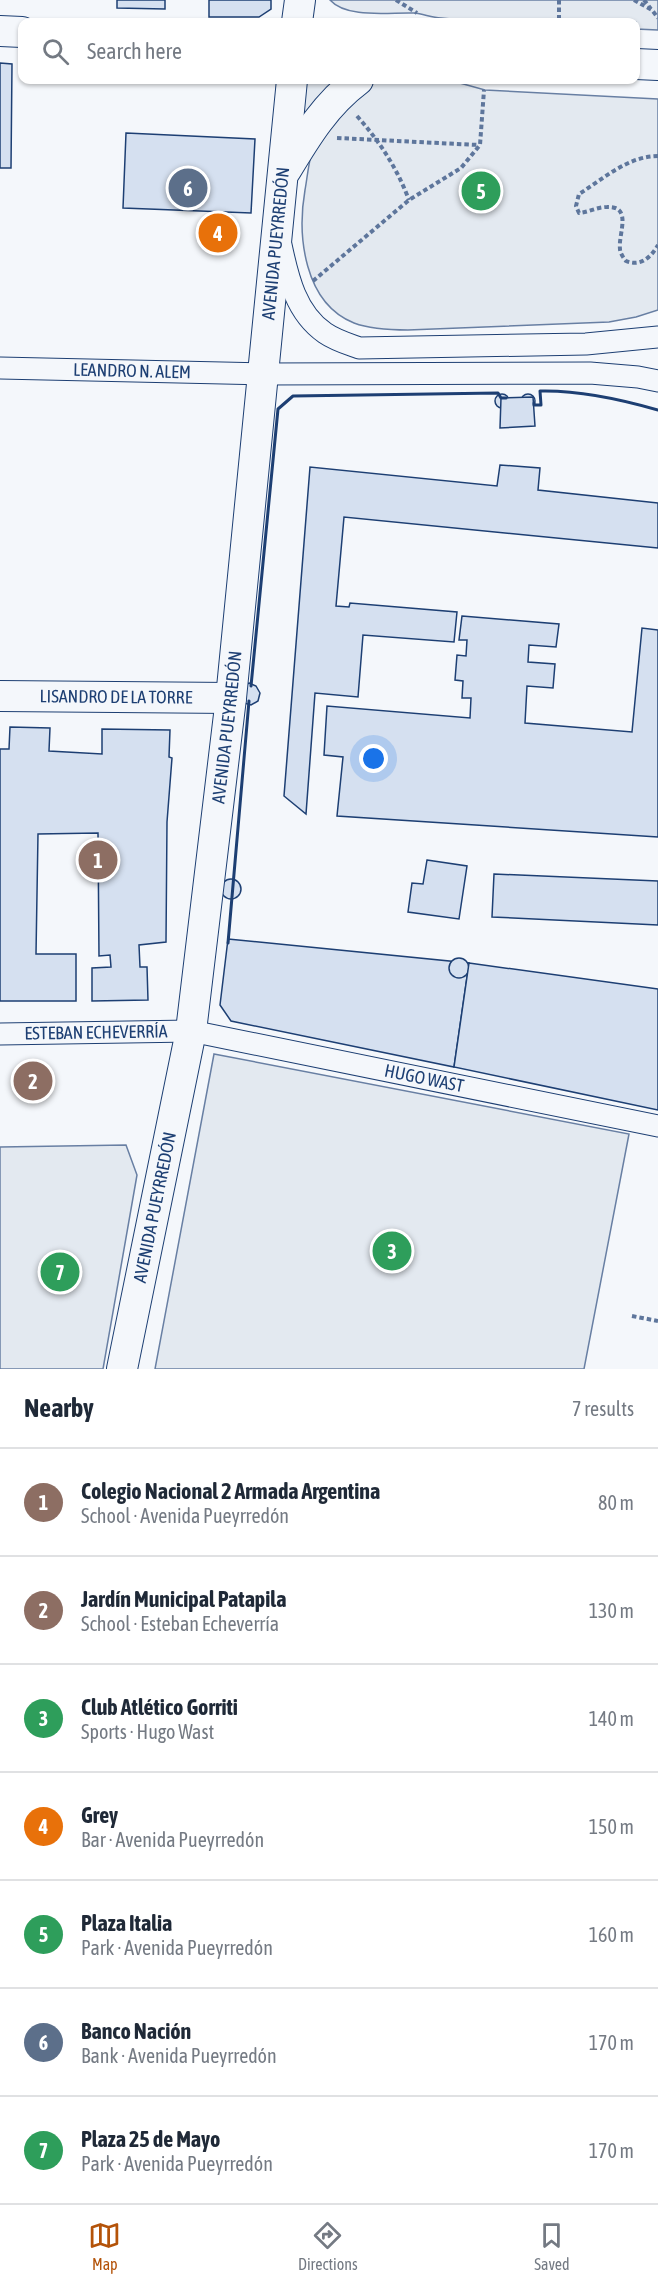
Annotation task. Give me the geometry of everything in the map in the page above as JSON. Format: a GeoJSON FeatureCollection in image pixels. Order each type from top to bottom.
{"type":"FeatureCollection","features":[{"type":"Feature","properties":{"kind":"main road"},"geometry":{"type":"LineString","coordinates":[[298,18],[300,0]]}},
{"type":"Feature","properties":{"kind":"main road"},"geometry":{"type":"LineString","coordinates":[[0,31],[18,32]]}},
{"type":"Feature","properties":{"kind":"main road"},"geometry":{"type":"LineString","coordinates":[[640,64],[658,65]]}},
{"type":"Feature","properties":{"kind":"main road","name":"AVENIDA PUEYRREDÓN"},"geometry":{"type":"LineString","coordinates":[[122,1369],[191,1032],[231,698],[292,84]]}},
{"type":"Feature","properties":{"kind":"main road"},"geometry":{"type":"LineString","coordinates":[[283,175],[314,124],[349,88]]}},
{"type":"Feature","properties":{"kind":"main road","name":"LISANDRO DE LA TORRE"},"geometry":{"type":"LineString","coordinates":[[0,696],[231,698]]}},
{"type":"Feature","properties":{"kind":"street"},"geometry":{"type":"LineString","coordinates":[[278,231],[291,286],[308,318],[326,334],[359,348],[586,345],[658,337]]}},
{"type":"Feature","properties":{"kind":"street","name":"LEANDRO N. ALEM"},"geometry":{"type":"LineString","coordinates":[[0,368],[263,374],[590,373],[638,376],[658,381]]}},
{"type":"Feature","properties":{"kind":"street","name":"ESTEBAN ECHEVERRÍA"},"geometry":{"type":"LineString","coordinates":[[0,1034],[191,1032]]}},
{"type":"Feature","properties":{"kind":"street","name":"HUGO WAST"},"geometry":{"type":"LineString","coordinates":[[191,1032],[658,1126]]}},
{"type":"Feature","properties":{"kind":"path"},"geometry":{"type":"LineString","coordinates":[[396,0],[417,13]]}},
{"type":"Feature","properties":{"kind":"path"},"geometry":{"type":"LineString","coordinates":[[559,0],[559,18]]}},
{"type":"Feature","properties":{"kind":"path"},"geometry":{"type":"LineString","coordinates":[[634,0],[652,10]]}},
{"type":"Feature","properties":{"kind":"path"},"geometry":{"type":"LineString","coordinates":[[644,0],[658,18]]}},
{"type":"Feature","properties":{"kind":"path"},"geometry":{"type":"LineString","coordinates":[[349,88],[399,173],[409,200]]}},
{"type":"Feature","properties":{"kind":"path"},"geometry":{"type":"LineString","coordinates":[[313,281],[409,200],[461,168],[480,145],[484,90]]}},
{"type":"Feature","properties":{"kind":"path"},"geometry":{"type":"LineString","coordinates":[[330,138],[480,145]]}},
{"type":"Feature","properties":{"kind":"path"},"geometry":{"type":"LineString","coordinates":[[658,156],[643,158],[622,166],[579,194],[576,206],[579,213],[609,207],[616,208],[621,213],[624,219],[620,249],[626,261],[632,264],[647,259],[658,245]]}},
{"type":"Feature","properties":{"kind":"path"},"geometry":{"type":"LineString","coordinates":[[632,1316],[658,1321]]}},
{"type":"Feature","properties":{"kind":"shaded area"},"geometry":{"type":"Polygon","coordinates":[[[330,0],[658,0],[658,30],[640,29],[640,18],[438,18],[414,13],[358,12],[338,6],[330,0]]]}},
{"type":"Feature","properties":{"kind":"shaded area"},"geometry":{"type":"Polygon","coordinates":[[[303,84],[335,84],[320,96],[299,120],[303,84]]]}},
{"type":"Feature","properties":{"kind":"shaded area"},"geometry":{"type":"Polygon","coordinates":[[[368,84],[463,84],[485,90],[658,99],[658,310],[609,322],[408,330],[367,327],[354,323],[337,313],[324,300],[314,284],[304,247],[302,227],[308,170],[313,149],[324,130],[368,84]]]}},
{"type":"Feature","properties":{"kind":"shaded area"},"geometry":{"type":"Polygon","coordinates":[[[214,1054],[629,1134],[584,1369],[155,1369],[214,1054]]]}},
{"type":"Feature","properties":{"kind":"shaded area"},"geometry":{"type":"Polygon","coordinates":[[[126,1145],[137,1175],[103,1369],[0,1369],[0,1147],[126,1145]]]}},
{"type":"Feature","properties":{"kind":"building"},"geometry":{"type":"Polygon","coordinates":[[[117,0],[165,0],[165,9],[117,8],[117,0]]]}},
{"type":"Feature","properties":{"kind":"building"},"geometry":{"type":"Polygon","coordinates":[[[209,0],[271,0],[271,9],[259,17],[209,17],[209,0]]]}},
{"type":"Feature","properties":{"kind":"building"},"geometry":{"type":"Polygon","coordinates":[[[0,63],[12,64],[11,168],[0,168],[0,63]]]}},
{"type":"Feature","properties":{"kind":"building"},"geometry":{"type":"Polygon","coordinates":[[[126,133],[255,139],[251,213],[123,208],[126,133]]]}},
{"type":"Feature","properties":{"kind":"building"},"geometry":{"type":"Polygon","coordinates":[[[502,394],[507,396],[509,401],[507,406],[502,408],[497,406],[495,401],[497,396],[502,394]]]}},
{"type":"Feature","properties":{"kind":"building"},"geometry":{"type":"Polygon","coordinates":[[[528,394],[533,396],[535,401],[533,406],[528,408],[523,406],[521,401],[523,396],[528,394]]]}},
{"type":"Feature","properties":{"kind":"building"},"geometry":{"type":"Polygon","coordinates":[[[533,397],[535,426],[500,428],[501,398],[533,397]]]}},
{"type":"Feature","properties":{"kind":"building"},"geometry":{"type":"Polygon","coordinates":[[[500,465],[540,468],[538,490],[658,503],[658,548],[344,517],[336,606],[349,607],[350,603],[457,612],[454,642],[363,635],[358,697],[315,693],[306,814],[284,796],[310,467],[497,486],[500,465]]]}},
{"type":"Feature","properties":{"kind":"building"},"geometry":{"type":"Polygon","coordinates":[[[462,616],[559,624],[556,647],[529,645],[528,662],[555,664],[553,688],[527,686],[525,723],[632,732],[642,628],[658,630],[658,837],[337,816],[343,757],[324,755],[327,706],[470,718],[471,698],[462,698],[463,681],[455,680],[457,655],[466,656],[467,640],[459,640],[462,616]]]}},
{"type":"Feature","properties":{"kind":"building"},"geometry":{"type":"Polygon","coordinates":[[[249,683],[256,686],[260,693],[258,701],[251,705],[244,703],[242,687],[249,683]]]}},
{"type":"Feature","properties":{"kind":"building"},"geometry":{"type":"Polygon","coordinates":[[[10,727],[50,728],[49,751],[102,754],[102,729],[170,730],[169,757],[172,758],[167,822],[166,942],[139,945],[140,967],[147,967],[148,1000],[92,1001],[92,968],[111,967],[110,955],[99,956],[98,833],[38,834],[36,954],[76,954],[76,1001],[0,1001],[0,749],[9,749],[10,727]]]}},
{"type":"Feature","properties":{"kind":"building"},"geometry":{"type":"Polygon","coordinates":[[[427,860],[467,866],[459,919],[408,912],[412,883],[423,884],[427,860]]]}},
{"type":"Feature","properties":{"kind":"building"},"geometry":{"type":"Polygon","coordinates":[[[494,874],[658,881],[658,925],[492,917],[494,874]]]}},
{"type":"Feature","properties":{"kind":"building"},"geometry":{"type":"Polygon","coordinates":[[[231,879],[238,882],[241,889],[238,896],[231,899],[224,896],[221,889],[224,882],[231,879]]]}},
{"type":"Feature","properties":{"kind":"building"},"geometry":{"type":"Polygon","coordinates":[[[228,939],[469,963],[454,1067],[231,1021],[220,1005],[228,939]]]}},
{"type":"Feature","properties":{"kind":"building"},"geometry":{"type":"Polygon","coordinates":[[[459,958],[466,961],[469,968],[466,975],[459,978],[452,975],[449,968],[452,961],[459,958]]]}},
{"type":"Feature","properties":{"kind":"building"},"geometry":{"type":"Polygon","coordinates":[[[469,963],[658,989],[658,1110],[454,1067],[469,963]]]}},
{"type":"Feature","properties":{"kind":"wall"},"geometry":{"type":"LineString","coordinates":[[534,403],[534,405],[541,405],[540,391],[555,391],[600,396],[658,410]]}},
{"type":"Feature","properties":{"kind":"wall"},"geometry":{"type":"LineString","coordinates":[[251,686],[278,409],[293,396],[498,393],[501,398],[506,398]]}},
{"type":"Feature","properties":{"kind":"wall"},"geometry":{"type":"LineString","coordinates":[[228,943],[249,701]]}},
{"type":"Feature","properties":{"kind":"place","name":"Banco Nación"},"geometry":{"type":"Point","coordinates":[188,188]}},
{"type":"Feature","properties":{"kind":"place","name":"Plaza Italia"},"geometry":{"type":"Point","coordinates":[481,191]}},
{"type":"Feature","properties":{"kind":"place","name":"Grey"},"geometry":{"type":"Point","coordinates":[218,233]}},
{"type":"Feature","properties":{"kind":"place","name":"Colegio Nacional 2 Armada Argentina"},"geometry":{"type":"Point","coordinates":[98,860]}},
{"type":"Feature","properties":{"kind":"place","name":"Jardín Municipal Patapila"},"geometry":{"type":"Point","coordinates":[33,1081]}},
{"type":"Feature","properties":{"kind":"place","name":"Club Atlético Gorriti"},"geometry":{"type":"Point","coordinates":[392,1251]}},
{"type":"Feature","properties":{"kind":"place","name":"Plaza 25 de Mayo"},"geometry":{"type":"Point","coordinates":[60,1272]}}]}
